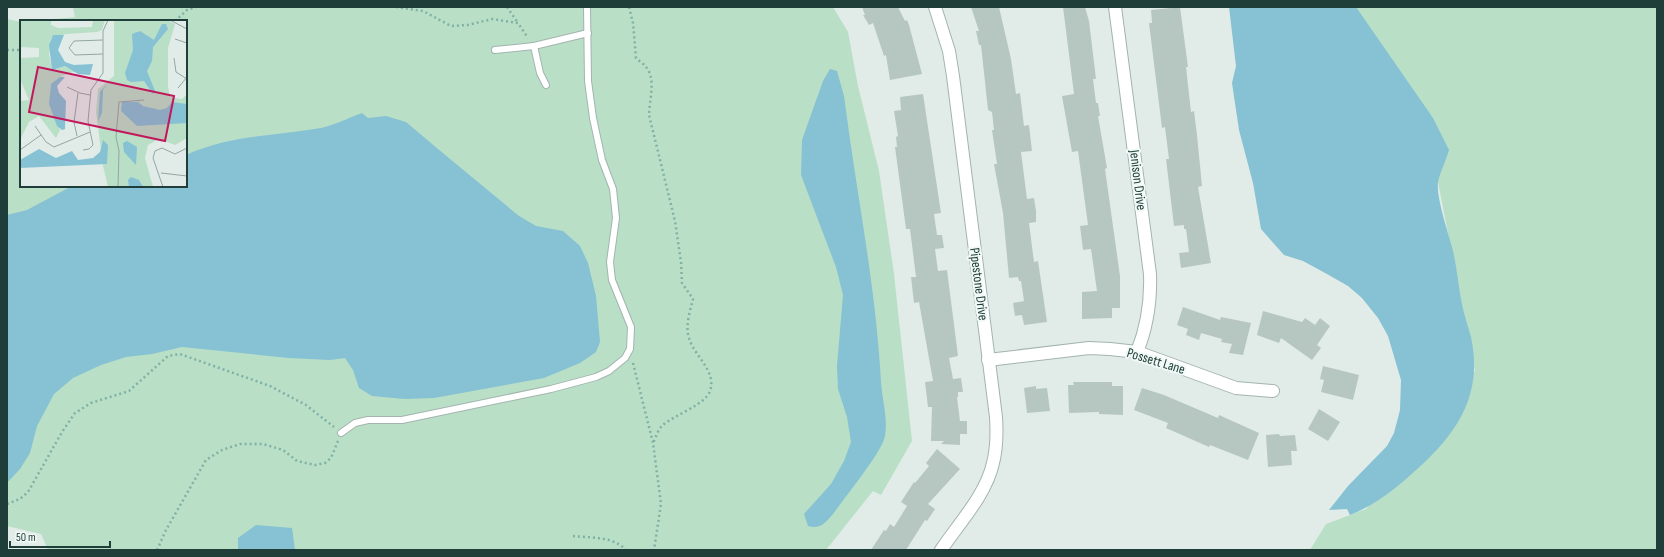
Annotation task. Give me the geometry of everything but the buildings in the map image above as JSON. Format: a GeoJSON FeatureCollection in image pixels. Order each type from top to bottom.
{"type":"FeatureCollection","features":[{"type":"Feature","properties":{"kind":"street","name":"Pipestone Drive"},"geometry":{"type":"LineString","coordinates":[[935,7],[949,51],[953,76],[996,417],[997,439],[993,464],[985,484],[941,550]]}},
{"type":"Feature","properties":{"kind":"street","name":"Jenison Drive"},"geometry":{"type":"LineString","coordinates":[[1115,7],[1150,274],[1151,295],[1148,314],[1137,352]]}},
{"type":"Feature","properties":{"kind":"street","name":"Possett Lane"},"geometry":{"type":"LineString","coordinates":[[988,360],[1089,348],[1137,352],[1236,388],[1273,391]]}},
{"type":"Feature","properties":{"kind":"lane"},"geometry":{"type":"LineString","coordinates":[[341,433],[355,422],[368,420],[402,420],[551,389],[596,377],[609,371],[625,358],[630,349],[631,327],[612,280],[610,262],[616,218],[613,189],[602,160],[593,118],[588,81],[587,7]]}},
{"type":"Feature","properties":{"kind":"lane"},"geometry":{"type":"LineString","coordinates":[[495,50],[534,46],[588,33]]}},
{"type":"Feature","properties":{"kind":"lane"},"geometry":{"type":"LineString","coordinates":[[534,46],[540,73],[546,85]]}},
{"type":"Feature","properties":{"kind":"path"},"geometry":{"type":"LineString","coordinates":[[176,20],[187,10],[196,7]]}},
{"type":"Feature","properties":{"kind":"path"},"geometry":{"type":"LineString","coordinates":[[396,7],[423,11],[451,26],[468,25],[492,20],[518,23]]}},
{"type":"Feature","properties":{"kind":"path"},"geometry":{"type":"LineString","coordinates":[[507,7],[534,46]]}},
{"type":"Feature","properties":{"kind":"path"},"geometry":{"type":"LineString","coordinates":[[629,7],[633,23],[636,58],[646,67],[650,76],[652,92],[649,104],[650,115],[675,221],[681,262],[682,283],[693,299],[687,328],[688,338],[708,370],[711,378],[709,392],[701,403],[684,410],[662,426],[653,443]]}},
{"type":"Feature","properties":{"kind":"path"},"geometry":{"type":"LineString","coordinates":[[7,50],[20,50]]}},
{"type":"Feature","properties":{"kind":"path"},"geometry":{"type":"LineString","coordinates":[[630,349],[653,443],[661,504],[654,550]]}},
{"type":"Feature","properties":{"kind":"path"},"geometry":{"type":"LineString","coordinates":[[7,504],[20,500],[28,492],[62,432],[75,413],[91,403],[128,391],[168,356],[180,354],[270,386],[306,405],[341,433],[331,458],[325,464],[315,466],[297,461],[283,450],[263,444],[240,444],[222,450],[206,460],[157,550]]}},
{"type":"Feature","properties":{"kind":"path"},"geometry":{"type":"LineString","coordinates":[[573,536],[609,539],[626,550]]}},
{"type":"Feature","properties":{"kind":"green space"},"geometry":{"type":"Polygon","coordinates":[[[833,7],[848,32],[858,86],[879,171],[894,274],[912,441],[881,495],[873,491],[826,550],[48,550],[41,534],[7,526],[7,19],[20,22],[20,187],[187,187],[187,20],[44,20],[75,17],[73,8],[833,7]]]}},
{"type":"Feature","properties":{"kind":"green space"},"geometry":{"type":"Polygon","coordinates":[[[1354,7],[1657,7],[1657,550],[1310,550],[1326,524],[1366,509],[1475,371],[1438,182],[1354,7]]]}},
{"type":"Feature","properties":{"kind":"water"},"geometry":{"type":"Polygon","coordinates":[[[1229,7],[1356,7],[1433,118],[1449,150],[1439,178],[1438,188],[1440,205],[1454,254],[1463,308],[1471,337],[1474,356],[1474,373],[1471,390],[1459,420],[1450,434],[1426,461],[1399,485],[1381,498],[1371,505],[1350,515],[1347,509],[1329,510],[1348,486],[1387,446],[1394,433],[1400,410],[1401,380],[1388,336],[1378,318],[1362,298],[1348,286],[1327,274],[1303,261],[1284,255],[1261,229],[1253,183],[1239,130],[1232,83],[1236,66],[1229,7]]]}},
{"type":"Feature","properties":{"kind":"water"},"geometry":{"type":"Polygon","coordinates":[[[830,69],[837,71],[844,96],[875,310],[886,429],[885,436],[877,453],[833,514],[828,520],[819,526],[812,527],[808,526],[804,514],[831,484],[844,461],[851,442],[847,417],[838,389],[837,366],[843,295],[836,267],[801,175],[802,140],[823,81],[830,69]]]}},
{"type":"Feature","properties":{"kind":"water"},"geometry":{"type":"Polygon","coordinates":[[[362,113],[368,118],[386,116],[406,122],[519,216],[536,226],[563,231],[580,246],[588,263],[596,296],[600,342],[596,352],[580,363],[544,378],[434,398],[405,399],[372,396],[359,388],[353,370],[345,358],[330,360],[289,358],[182,347],[152,354],[126,357],[101,365],[73,378],[54,394],[37,426],[30,453],[20,469],[7,483],[7,215],[27,210],[70,187],[187,187],[187,155],[202,148],[219,143],[252,137],[321,128],[362,113]]]}},
{"type":"Feature","properties":{"kind":"water"},"geometry":{"type":"Polygon","coordinates":[[[256,525],[292,528],[295,550],[238,550],[238,538],[256,525]]]}}]}
